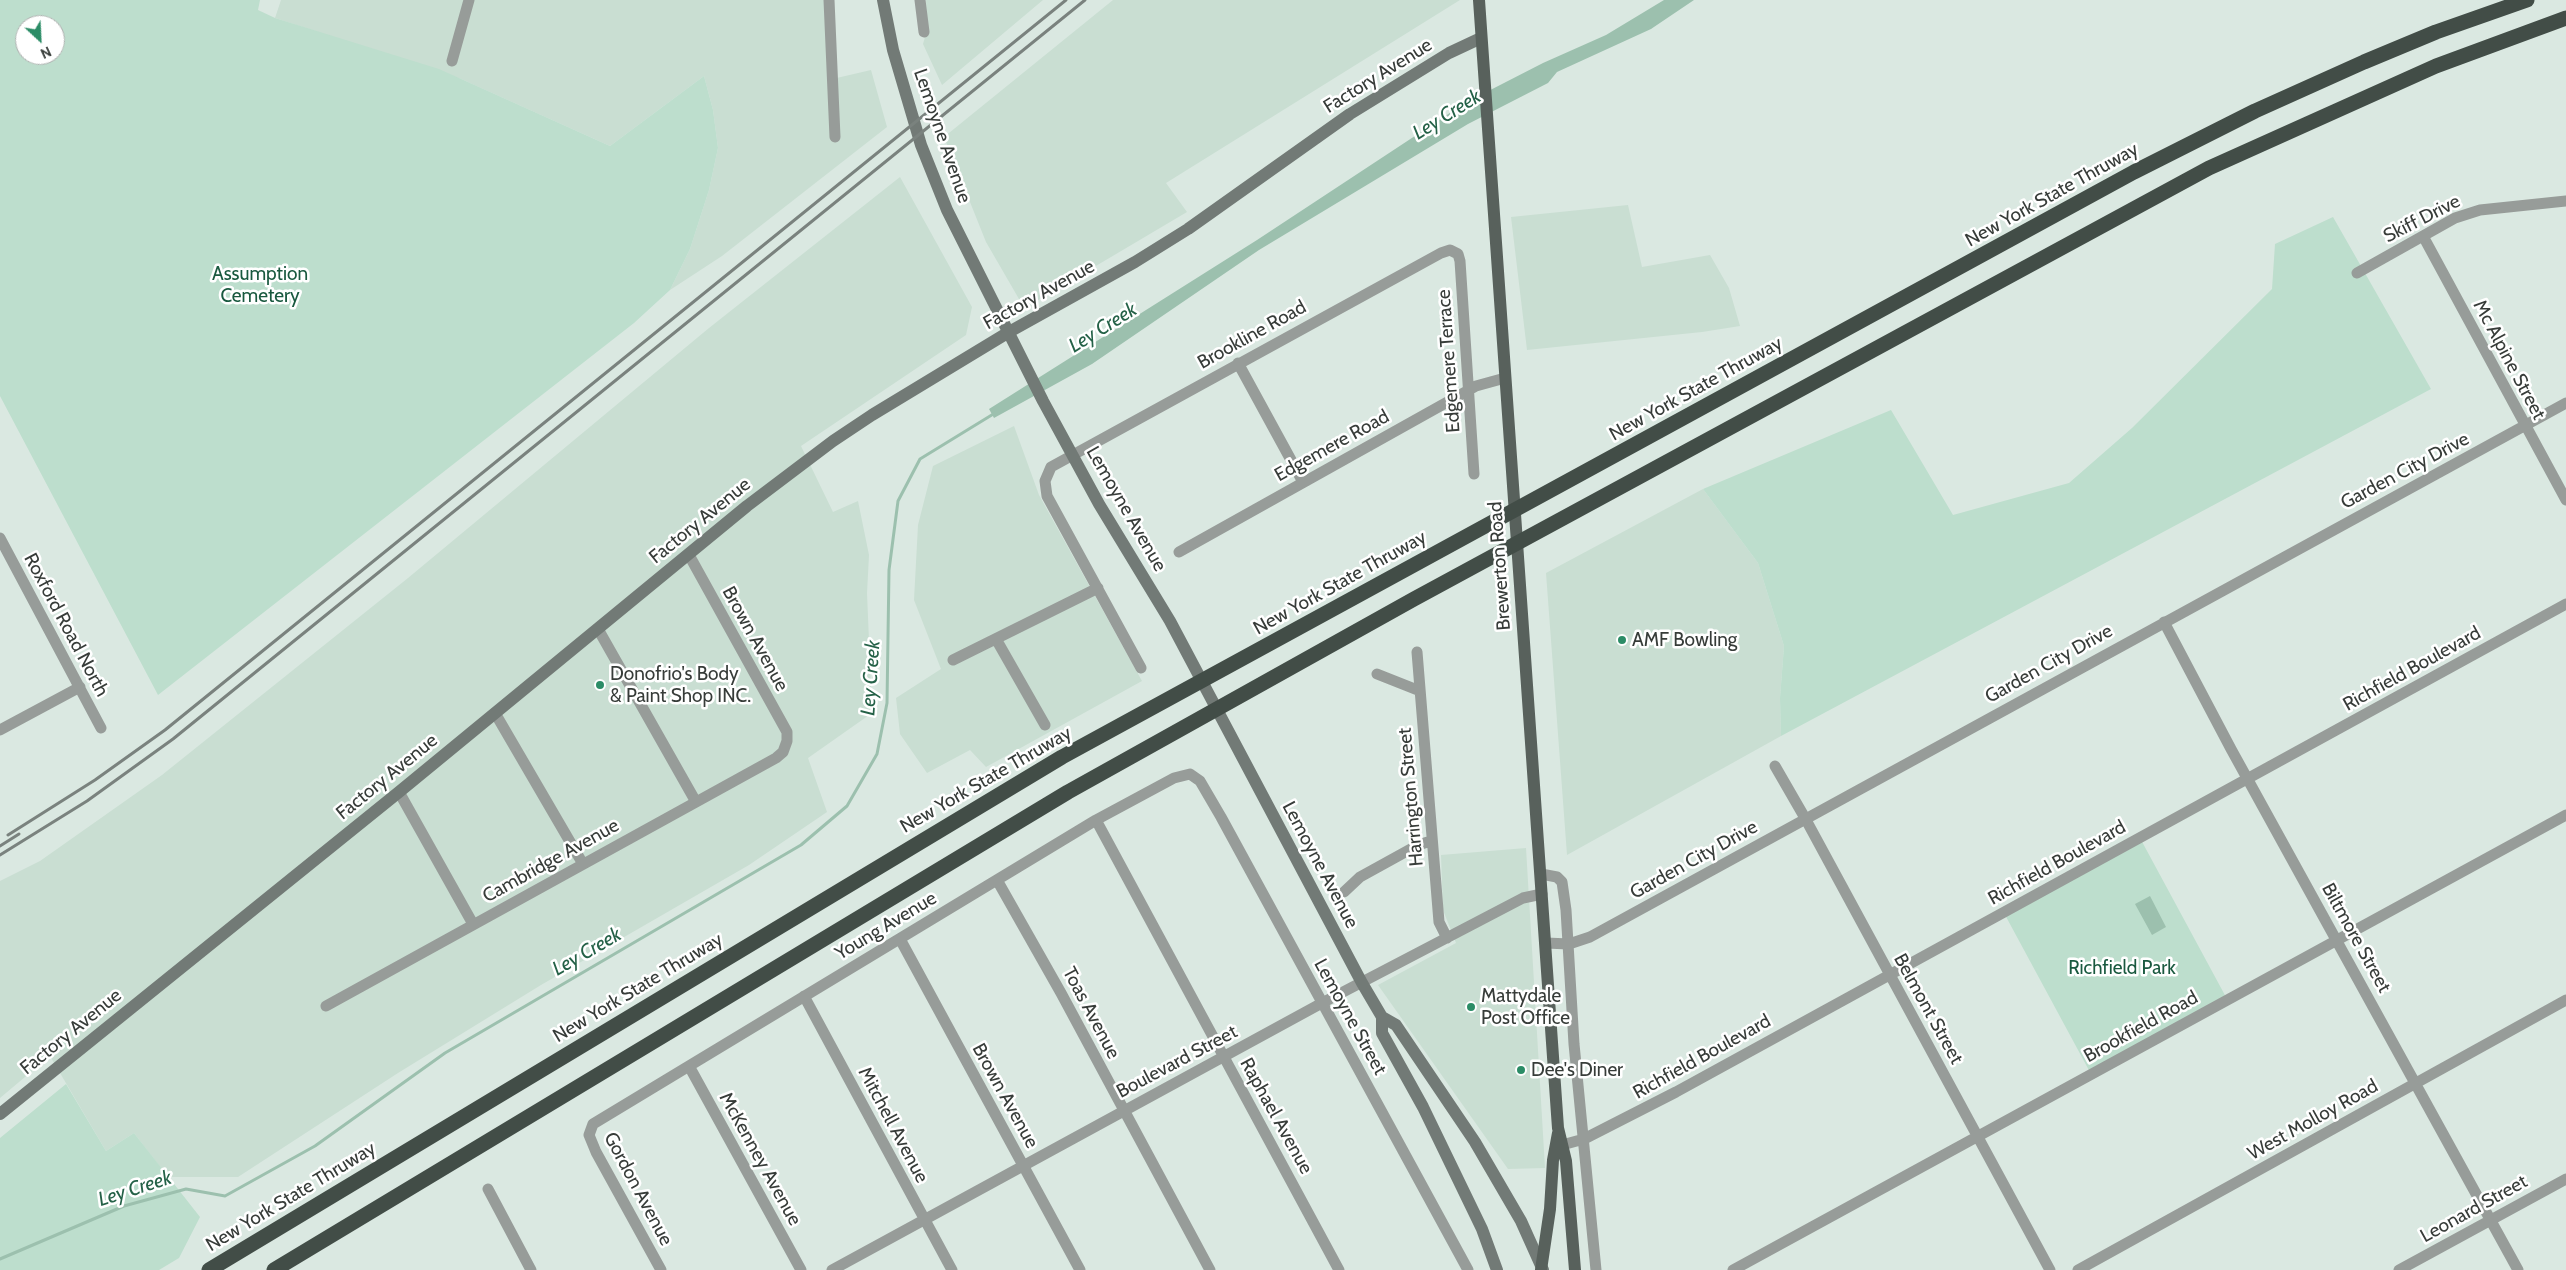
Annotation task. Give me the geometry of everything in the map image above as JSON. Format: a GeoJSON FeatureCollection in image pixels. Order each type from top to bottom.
{"type":"FeatureCollection","features":[{"type":"Feature","properties":{"kind":"highway","name":"New York State Thruway"},"geometry":{"type":"LineString","coordinates":[[209,1270],[1062,757],[2134,172],[2255,111],[2364,62],[2436,32],[2527,0]]}},
{"type":"Feature","properties":{"kind":"highway"},"geometry":{"type":"LineString","coordinates":[[274,1270],[1068,792],[1406,603],[2209,168],[2436,66],[2566,18]]}},
{"type":"Feature","properties":{"kind":"main road","name":"Brewerton Road"},"geometry":{"type":"LineString","coordinates":[[1479,0],[1558,1128],[1566,1161],[1575,1270]]}},
{"type":"Feature","properties":{"kind":"main road","name":"Brewerton Road"},"geometry":{"type":"LineString","coordinates":[[1542,1269],[1550,1209],[1552,1160],[1558,1128]]}},
{"type":"Feature","properties":{"kind":"street"},"geometry":{"type":"LineString","coordinates":[[452,61],[469,0]]}},
{"type":"Feature","properties":{"kind":"street"},"geometry":{"type":"LineString","coordinates":[[829,0],[835,137]]}},
{"type":"Feature","properties":{"kind":"street","name":"Lemoyne Avenue"},"geometry":{"type":"LineString","coordinates":[[884,0],[893,50],[921,144],[948,210],[1043,401],[1181,643],[1362,983],[1382,1017],[1396,1025],[1475,1142],[1521,1221],[1542,1269]]}},
{"type":"Feature","properties":{"kind":"street"},"geometry":{"type":"LineString","coordinates":[[920,0],[924,32]]}},
{"type":"Feature","properties":{"kind":"street","name":"Factory Avenue"},"geometry":{"type":"LineString","coordinates":[[0,1114],[399,792],[747,506],[833,441],[1009,332],[1173,239],[1350,114],[1449,53],[1481,38]]}},
{"type":"Feature","properties":{"kind":"street","name":"Skiff Drive"},"geometry":{"type":"LineString","coordinates":[[2357,273],[2455,218],[2480,210],[2566,201]]}},
{"type":"Feature","properties":{"kind":"street","name":"Mc Alpine Street"},"geometry":{"type":"LineString","coordinates":[[2423,236],[2524,426],[2566,500]]}},
{"type":"Feature","properties":{"kind":"street","name":"Brookline Road"},"geometry":{"type":"LineString","coordinates":[[1072,454],[1441,253],[1450,250]]}},
{"type":"Feature","properties":{"kind":"street","name":"Edgemere Terrace"},"geometry":{"type":"LineString","coordinates":[[1450,250],[1458,254],[1460,261],[1474,474]]}},
{"type":"Feature","properties":{"kind":"street"},"geometry":{"type":"LineString","coordinates":[[1238,363],[1303,482]]}},
{"type":"Feature","properties":{"kind":"street","name":"Edgemere Road"},"geometry":{"type":"LineString","coordinates":[[1179,552],[1469,390],[1505,378]]}},
{"type":"Feature","properties":{"kind":"street","name":"Garden City Drive"},"geometry":{"type":"LineString","coordinates":[[1546,943],[1569,944],[1590,937],[2566,403]]}},
{"type":"Feature","properties":{"kind":"street"},"geometry":{"type":"LineString","coordinates":[[1072,454],[1051,467],[1045,488],[1047,496],[1141,668]]}},
{"type":"Feature","properties":{"kind":"street","name":"Roxford Road North"},"geometry":{"type":"LineString","coordinates":[[0,538],[101,728]]}},
{"type":"Feature","properties":{"kind":"street","name":"Brown Avenue"},"geometry":{"type":"LineString","coordinates":[[689,555],[787,732],[787,742]]}},
{"type":"Feature","properties":{"kind":"street"},"geometry":{"type":"LineString","coordinates":[[953,660],[1098,588]]}},
{"type":"Feature","properties":{"kind":"street","name":"Richfield Boulevard"},"geometry":{"type":"LineString","coordinates":[[1562,1145],[1584,1140],[1668,1096],[2566,604]]}},
{"type":"Feature","properties":{"kind":"street","name":"Biltmore Street"},"geometry":{"type":"LineString","coordinates":[[2164,622],[2248,779],[2518,1270]]}},
{"type":"Feature","properties":{"kind":"street"},"geometry":{"type":"LineString","coordinates":[[598,629],[696,802]]}},
{"type":"Feature","properties":{"kind":"street"},"geometry":{"type":"LineString","coordinates":[[996,639],[1046,725]]}},
{"type":"Feature","properties":{"kind":"street","name":"Harrington Street"},"geometry":{"type":"LineString","coordinates":[[1417,652],[1439,922],[1447,938]]}},
{"type":"Feature","properties":{"kind":"street"},"geometry":{"type":"LineString","coordinates":[[1377,674],[1420,691]]}},
{"type":"Feature","properties":{"kind":"street"},"geometry":{"type":"LineString","coordinates":[[0,730],[80,687]]}},
{"type":"Feature","properties":{"kind":"street"},"geometry":{"type":"LineString","coordinates":[[495,713],[583,864]]}},
{"type":"Feature","properties":{"kind":"street","name":"Cambridge Avenue"},"geometry":{"type":"LineString","coordinates":[[326,1006],[776,758],[783,752],[787,742]]}},
{"type":"Feature","properties":{"kind":"street","name":"Belmont Street"},"geometry":{"type":"LineString","coordinates":[[1775,766],[2050,1270]]}},
{"type":"Feature","properties":{"kind":"street","name":"Young Avenue"},"geometry":{"type":"LineString","coordinates":[[593,1124],[1096,820],[1183,775],[1190,774],[1200,781]]}},
{"type":"Feature","properties":{"kind":"street","name":"Lemoyne Street"},"geometry":{"type":"LineString","coordinates":[[1200,781],[1468,1270]]}},
{"type":"Feature","properties":{"kind":"street"},"geometry":{"type":"LineString","coordinates":[[399,792],[473,924]]}},
{"type":"Feature","properties":{"kind":"street","name":"Brookfield Road"},"geometry":{"type":"LineString","coordinates":[[1733,1270],[2566,815]]}},
{"type":"Feature","properties":{"kind":"street","name":"Raphael Avenue"},"geometry":{"type":"LineString","coordinates":[[1096,820],[1340,1270]]}},
{"type":"Feature","properties":{"kind":"street"},"geometry":{"type":"LineString","coordinates":[[1344,892],[1360,877],[1418,845],[1431,841]]}},
{"type":"Feature","properties":{"kind":"street"},"geometry":{"type":"LineString","coordinates":[[1541,874],[1557,876],[1562,882],[1569,944],[1574,1044],[1596,1270]]}},
{"type":"Feature","properties":{"kind":"street","name":"Toas Avenue"},"geometry":{"type":"LineString","coordinates":[[996,880],[1210,1270]]}},
{"type":"Feature","properties":{"kind":"street","name":"Boulevard Street"},"geometry":{"type":"LineString","coordinates":[[832,1270],[1322,1003],[1522,898],[1542,894]]}},
{"type":"Feature","properties":{"kind":"street","name":"Brown Avenue"},"geometry":{"type":"LineString","coordinates":[[900,938],[1080,1270]]}},
{"type":"Feature","properties":{"kind":"street","name":"Mitchell Avenue"},"geometry":{"type":"LineString","coordinates":[[804,996],[952,1270]]}},
{"type":"Feature","properties":{"kind":"street","name":"West Molloy Road"},"geometry":{"type":"LineString","coordinates":[[2078,1270],[2566,1000]]}},
{"type":"Feature","properties":{"kind":"street","name":"Lemoyne Avenue"},"geometry":{"type":"LineString","coordinates":[[1382,1017],[1382,1033],[1423,1107],[1482,1229],[1497,1270]]}},
{"type":"Feature","properties":{"kind":"street","name":"McKenney Avenue"},"geometry":{"type":"LineString","coordinates":[[689,1066],[801,1270]]}},
{"type":"Feature","properties":{"kind":"street","name":"Gordon Avenue"},"geometry":{"type":"LineString","coordinates":[[593,1124],[589,1135],[596,1152],[661,1270]]}},
{"type":"Feature","properties":{"kind":"street","name":"Leonard Street"},"geometry":{"type":"LineString","coordinates":[[2399,1270],[2566,1179]]}},
{"type":"Feature","properties":{"kind":"street"},"geometry":{"type":"LineString","coordinates":[[488,1189],[531,1270]]}},
{"type":"Feature","properties":{"kind":"shaded area"},"geometry":{"type":"Polygon","coordinates":[[[281,0],[828,0],[828,80],[871,70],[887,127],[722,256],[670,290],[690,249],[709,190],[718,148],[713,110],[704,76],[610,146],[461,79],[275,18],[281,0]]]}},
{"type":"Feature","properties":{"kind":"shaded area"},"geometry":{"type":"Polygon","coordinates":[[[926,0],[1043,0],[942,85],[923,44],[927,30],[926,0]]]}},
{"type":"Feature","properties":{"kind":"shaded area"},"geometry":{"type":"Polygon","coordinates":[[[1113,0],[1460,0],[1166,183],[1187,212],[1035,302],[1019,299],[986,242],[944,137],[1113,0]]]}},
{"type":"Feature","properties":{"kind":"shaded area"},"geometry":{"type":"Polygon","coordinates":[[[900,177],[972,307],[966,335],[801,446],[833,512],[858,501],[869,555],[867,593],[872,713],[808,758],[827,812],[749,865],[541,985],[398,1073],[238,1177],[168,1177],[134,1133],[106,1151],[50,1056],[0,1098],[0,881],[40,861],[162,775],[408,578],[709,328],[900,177]]]}},
{"type":"Feature","properties":{"kind":"shaded area"},"geometry":{"type":"Polygon","coordinates":[[[1628,205],[1642,267],[1710,255],[1729,288],[1740,326],[1702,332],[1527,350],[1511,217],[1628,205]]]}},
{"type":"Feature","properties":{"kind":"shaded area"},"geometry":{"type":"Polygon","coordinates":[[[1014,426],[1039,495],[1142,681],[986,767],[970,750],[927,773],[900,734],[896,698],[941,669],[914,600],[918,525],[933,466],[1014,426]]]}},
{"type":"Feature","properties":{"kind":"shaded area"},"geometry":{"type":"Polygon","coordinates":[[[1703,489],[1758,563],[1784,646],[1780,698],[1781,736],[1567,855],[1546,573],[1703,489]]]}},
{"type":"Feature","properties":{"kind":"shaded area"},"geometry":{"type":"Polygon","coordinates":[[[1526,848],[1545,1168],[1508,1169],[1378,985],[1456,943],[1443,910],[1441,855],[1526,848]]]}},
{"type":"Feature","properties":{"kind":"green space","name":"Assumption Cemetery"},"geometry":{"type":"Polygon","coordinates":[[[0,0],[260,0],[258,10],[275,18],[439,69],[610,146],[704,76],[713,110],[718,148],[709,190],[690,249],[670,290],[634,323],[158,695],[0,396],[0,0]]]}},
{"type":"Feature","properties":{"kind":"green space"},"geometry":{"type":"Polygon","coordinates":[[[2333,217],[2431,389],[1781,736],[1780,698],[1784,646],[1758,563],[1703,489],[1891,410],[1953,515],[2069,483],[2132,428],[2272,289],[2275,244],[2333,217]]]}},
{"type":"Feature","properties":{"kind":"green space","name":"Richfield Park"},"geometry":{"type":"Polygon","coordinates":[[[2140,838],[2227,999],[2091,1074],[2004,913],[2140,838]]]}},
{"type":"Feature","properties":{"kind":"green space"},"geometry":{"type":"Polygon","coordinates":[[[66,1084],[106,1151],[134,1133],[200,1217],[179,1258],[159,1270],[0,1270],[0,1138],[66,1084]]]}},
{"type":"Feature","properties":{"kind":"water"},"geometry":{"type":"Polygon","coordinates":[[[1664,0],[1694,0],[1651,29],[1557,72],[1548,83],[1468,124],[1259,250],[1092,364],[994,418],[989,409],[1257,240],[1465,103],[1543,63],[1606,35],[1664,0]]]}},
{"type":"Feature","properties":{"kind":"water"},"geometry":{"type":"Polygon","coordinates":[[[2150,896],[2166,927],[2152,935],[2135,904],[2150,896]]]}},
{"type":"Feature","properties":{"kind":"waterway","name":"Ley Creek"},"geometry":{"type":"LineString","coordinates":[[0,1259],[124,1206],[186,1189],[225,1196],[315,1146],[445,1053],[801,845],[847,806],[877,754],[887,703],[889,570],[898,501],[920,459],[995,413]]}},
{"type":"Feature","properties":{"kind":"railway"},"geometry":{"type":"LineString","coordinates":[[8,835],[95,780],[165,730],[1066,0]]}},
{"type":"Feature","properties":{"kind":"railway"},"geometry":{"type":"LineString","coordinates":[[0,855],[87,801],[173,739],[1085,0]]}},
{"type":"Feature","properties":{"kind":"railway"},"geometry":{"type":"LineString","coordinates":[[0,846],[19,834]]}},
{"type":"Feature","properties":{"kind":"place","name":"AMF Bowling"},"geometry":{"type":"Point","coordinates":[1622,640]}},
{"type":"Feature","properties":{"kind":"place","name":"Donofrio's Body & Paint Shop INC."},"geometry":{"type":"Point","coordinates":[600,685]}},
{"type":"Feature","properties":{"kind":"place","name":"Mattydale Post Office"},"geometry":{"type":"Point","coordinates":[1471,1007]}},
{"type":"Feature","properties":{"kind":"place","name":"Dee's Diner"},"geometry":{"type":"Point","coordinates":[1521,1070]}}]}
